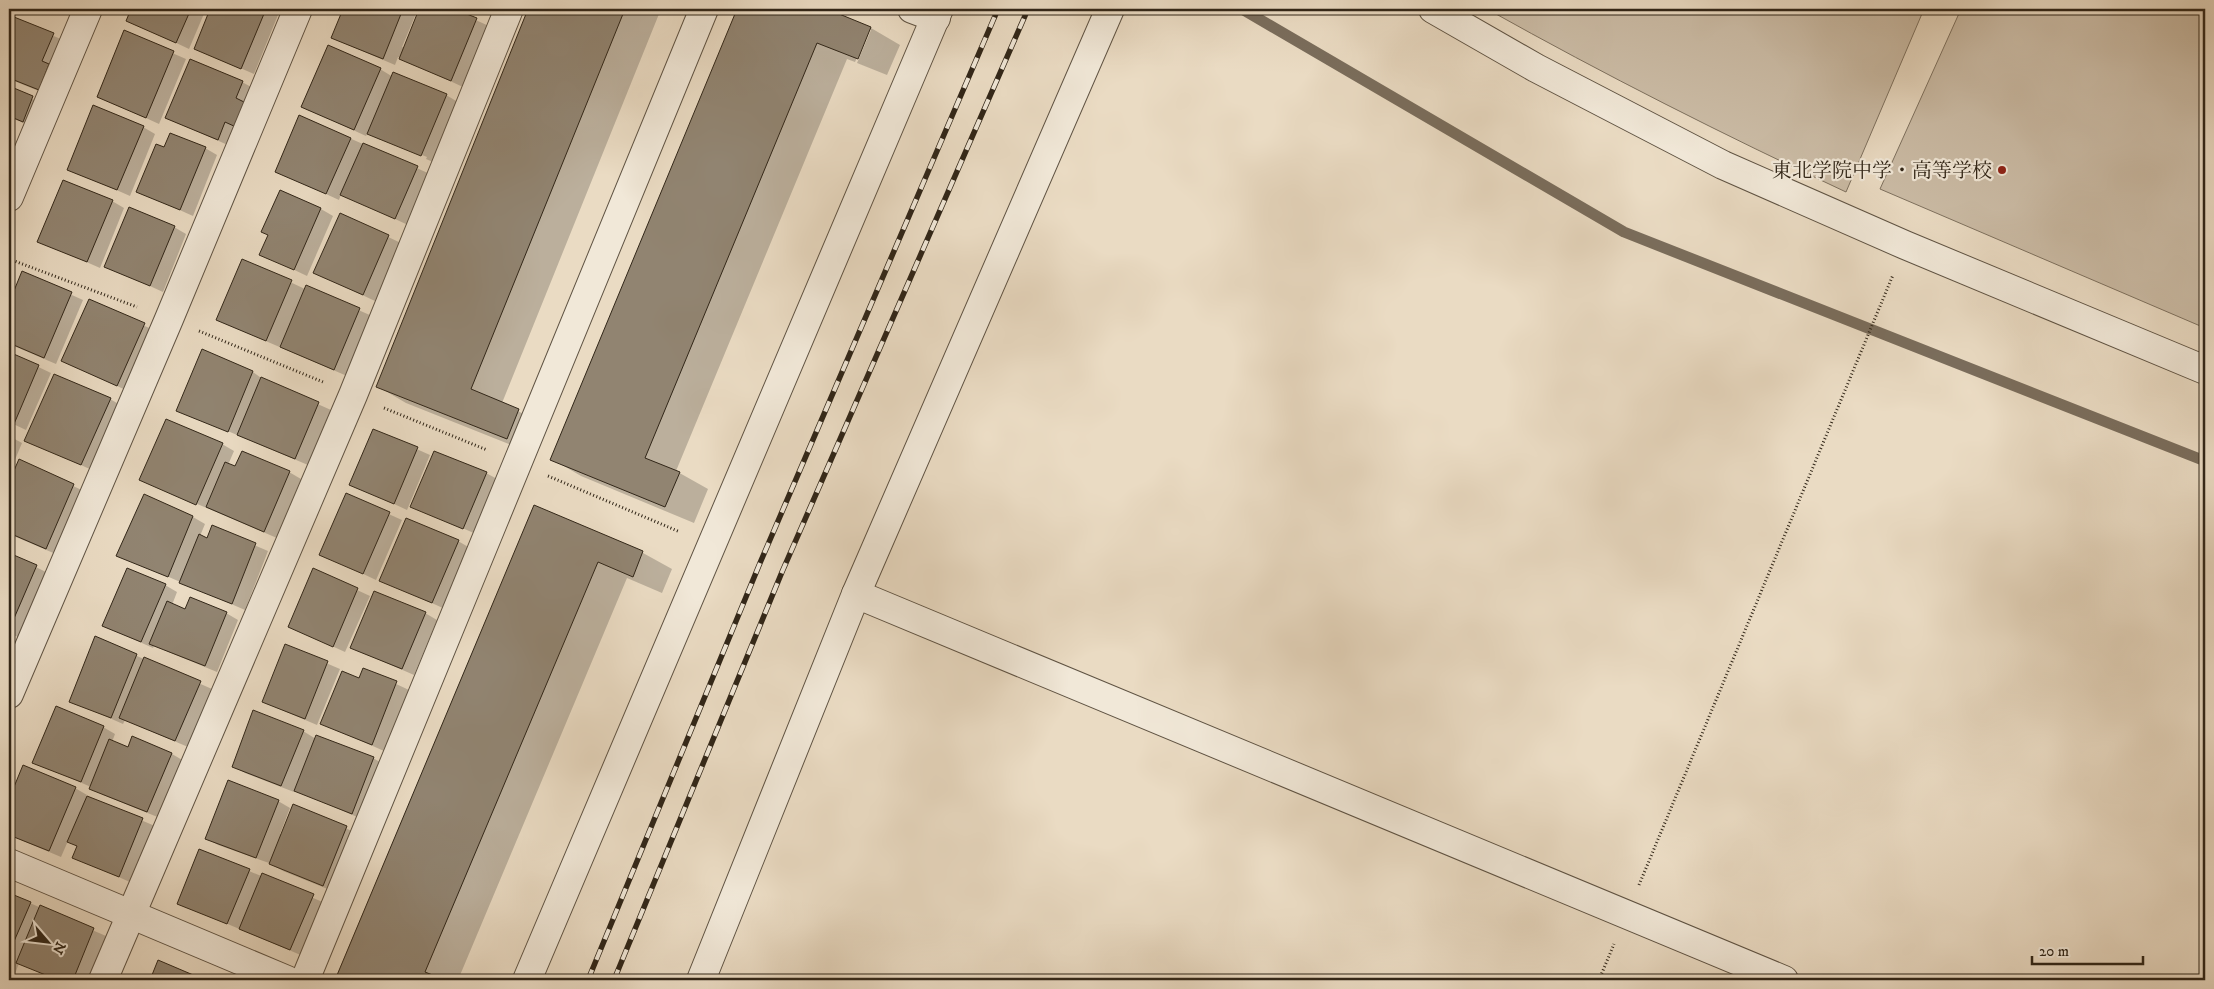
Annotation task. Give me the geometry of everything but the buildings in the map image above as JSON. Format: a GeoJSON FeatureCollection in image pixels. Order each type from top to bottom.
{"type":"FeatureCollection","features":[{"type":"Feature","properties":{"kind":"street"},"geometry":{"type":"LineString","coordinates":[[9,197],[88,9]]}},
{"type":"Feature","properties":{"kind":"street"},"geometry":{"type":"LineString","coordinates":[[9,694],[170,319],[298,9]]}},
{"type":"Feature","properties":{"kind":"street"},"geometry":{"type":"LineString","coordinates":[[103,980],[353,395],[509,9]]}},
{"type":"Feature","properties":{"kind":"street"},"geometry":{"type":"LineString","coordinates":[[305,980],[704,9]]}},
{"type":"Feature","properties":{"kind":"street"},"geometry":{"type":"LineString","coordinates":[[701,980],[856,594],[1110,9]]}},
{"type":"Feature","properties":{"kind":"street"},"geometry":{"type":"LineString","coordinates":[[1433,9],[1536,68],[1723,165],[1904,245],[2205,370]]}},
{"type":"Feature","properties":{"kind":"street"},"geometry":{"type":"LineString","coordinates":[[527,980],[929,12]]}},
{"type":"Feature","properties":{"kind":"street"},"geometry":{"type":"LineString","coordinates":[[856,594],[1784,980]]}},
{"type":"Feature","properties":{"kind":"street"},"geometry":{"type":"LineString","coordinates":[[9,863],[287,980]]}},
{"type":"Feature","properties":{"kind":"path"},"geometry":{"type":"LineString","coordinates":[[1599,980],[1885,297]]}},
{"type":"Feature","properties":{"kind":"shaded area"},"geometry":{"type":"Polygon","coordinates":[[[1487,9],[1924,9],[1846,192],[1665,104],[1487,9]]]}},
{"type":"Feature","properties":{"kind":"shaded area"},"geometry":{"type":"Polygon","coordinates":[[[1961,9],[2205,9],[2205,328],[1880,189],[1961,9]]]}},
{"type":"Feature","properties":{"kind":"waterway"},"geometry":{"type":"LineString","coordinates":[[1242,9],[1624,232],[2205,461]]}},
{"type":"Feature","properties":{"kind":"railway"},"geometry":{"type":"LineString","coordinates":[[588,980],[760,563],[998,9]]}},
{"type":"Feature","properties":{"kind":"railway"},"geometry":{"type":"LineString","coordinates":[[614,980],[782,572],[1028,9]]}},
{"type":"Feature","properties":{"kind":"place","name":"東北学院中学・高等学校"},"geometry":{"type":"Point","coordinates":[2002,170]}}]}
